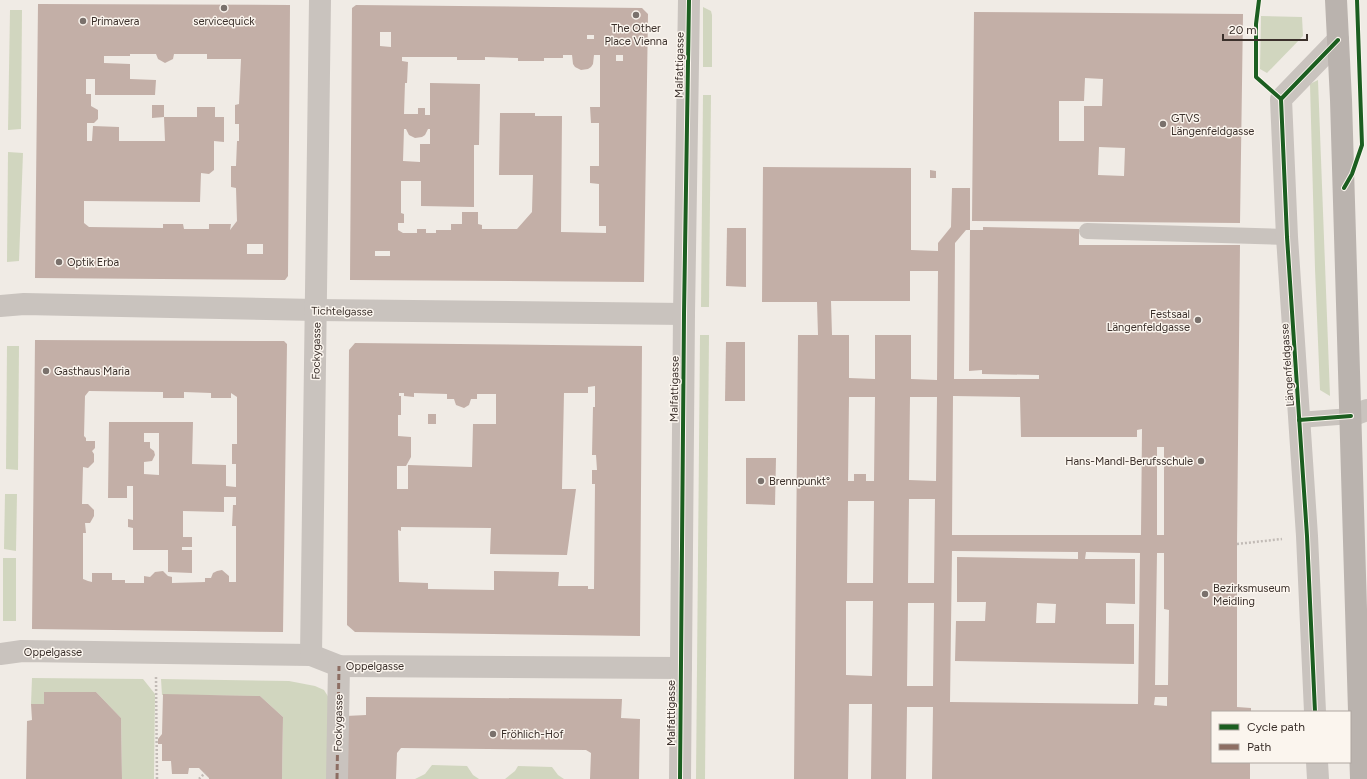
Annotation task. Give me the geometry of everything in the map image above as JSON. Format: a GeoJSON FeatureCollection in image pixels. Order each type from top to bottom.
{"type":"FeatureCollection","features":[{"type":"Feature","properties":{"kind":"street","name":"Fockygasse"},"geometry":{"type":"LineString","coordinates":[[311,655],[320,0]]}},
{"type":"Feature","properties":{"kind":"street","name":"Malfattigasse"},"geometry":{"type":"LineString","coordinates":[[680,779],[684,314],[689,0]]}},
{"type":"Feature","properties":{"kind":"street"},"geometry":{"type":"LineString","coordinates":[[1336,0],[1359,413],[1361,779]]}},
{"type":"Feature","properties":{"kind":"street","name":"Längenfeldgasse"},"geometry":{"type":"LineString","coordinates":[[1315,711],[1307,536],[1287,237],[1281,99],[1338,40]]}},
{"type":"Feature","properties":{"kind":"street","name":"Tichtelgasse"},"geometry":{"type":"LineString","coordinates":[[0,306],[24,304],[316,310],[684,314]]}},
{"type":"Feature","properties":{"kind":"street","name":"Oppelgasse"},"geometry":{"type":"LineString","coordinates":[[0,654],[22,651],[311,655],[339,666],[681,668]]}},
{"type":"Feature","properties":{"kind":"street","name":"Fockygasse"},"geometry":{"type":"LineString","coordinates":[[337,779],[339,666]]}},
{"type":"Feature","properties":{"kind":"street"},"geometry":{"type":"LineString","coordinates":[[1317,763],[1318,779]]}},
{"type":"Feature","properties":{"kind":"lane"},"geometry":{"type":"LineString","coordinates":[[1087,231],[1287,237]]}},
{"type":"Feature","properties":{"kind":"lane"},"geometry":{"type":"LineString","coordinates":[[1299,420],[1359,413]]}},
{"type":"Feature","properties":{"kind":"path"},"geometry":{"type":"LineString","coordinates":[[1237,544],[1307,536]]}},
{"type":"Feature","properties":{"kind":"path"},"geometry":{"type":"LineString","coordinates":[[156,653],[158,779]]}},
{"type":"Feature","properties":{"kind":"path"},"geometry":{"type":"LineString","coordinates":[[199,779],[205,773]]}},
{"type":"Feature","properties":{"kind":"green space"},"geometry":{"type":"Polygon","coordinates":[[[703,7],[711,11],[712,15],[712,67],[703,67],[703,7]]]}},
{"type":"Feature","properties":{"kind":"green space"},"geometry":{"type":"Polygon","coordinates":[[[10,10],[22,10],[21,129],[8,130],[10,10]]]}},
{"type":"Feature","properties":{"kind":"green space"},"geometry":{"type":"Polygon","coordinates":[[[1261,16],[1302,17],[1303,36],[1267,73],[1260,69],[1261,16]]]}},
{"type":"Feature","properties":{"kind":"green space"},"geometry":{"type":"Polygon","coordinates":[[[1318,80],[1330,396],[1320,390],[1315,269],[1310,84],[1318,80]]]}},
{"type":"Feature","properties":{"kind":"green space"},"geometry":{"type":"Polygon","coordinates":[[[703,95],[711,95],[709,307],[701,307],[703,95]]]}},
{"type":"Feature","properties":{"kind":"green space"},"geometry":{"type":"Polygon","coordinates":[[[8,152],[23,153],[19,261],[7,262],[8,152]]]}},
{"type":"Feature","properties":{"kind":"green space"},"geometry":{"type":"Polygon","coordinates":[[[700,335],[709,335],[705,779],[696,779],[700,335]]]}},
{"type":"Feature","properties":{"kind":"green space"},"geometry":{"type":"Polygon","coordinates":[[[7,346],[19,346],[18,470],[6,469],[7,346]]]}},
{"type":"Feature","properties":{"kind":"green space"},"geometry":{"type":"Polygon","coordinates":[[[5,494],[17,494],[16,551],[4,549],[5,494]]]}},
{"type":"Feature","properties":{"kind":"green space"},"geometry":{"type":"Polygon","coordinates":[[[3,558],[16,558],[16,621],[3,621],[3,558]]]}},
{"type":"Feature","properties":{"kind":"green space"},"geometry":{"type":"Polygon","coordinates":[[[32,678],[143,679],[155,694],[154,779],[122,779],[121,718],[96,692],[44,692],[44,704],[31,704],[32,678]]]}},
{"type":"Feature","properties":{"kind":"green space"},"geometry":{"type":"Polygon","coordinates":[[[161,679],[289,681],[315,686],[324,690],[329,698],[329,779],[282,779],[283,717],[260,696],[162,695],[161,679]]]}},
{"type":"Feature","properties":{"kind":"green space"},"geometry":{"type":"Polygon","coordinates":[[[432,765],[467,766],[473,775],[479,779],[415,779],[425,774],[432,765]]]}},
{"type":"Feature","properties":{"kind":"green space"},"geometry":{"type":"Polygon","coordinates":[[[518,766],[552,767],[558,775],[564,779],[505,779],[515,771],[518,766]]]}},
{"type":"Feature","properties":{"kind":"building"},"geometry":{"type":"Polygon","coordinates":[[[38,4],[290,5],[288,276],[285,280],[35,278],[38,4]],[[130,54],[130,56],[104,56],[104,63],[130,64],[130,79],[156,80],[155,95],[95,95],[95,79],[86,79],[86,94],[91,94],[91,106],[98,110],[98,119],[94,123],[87,123],[87,141],[92,141],[93,126],[119,127],[119,141],[165,141],[164,117],[197,117],[197,107],[215,107],[215,117],[224,117],[224,142],[214,141],[214,170],[209,174],[201,173],[200,202],[84,201],[84,223],[89,227],[163,228],[163,224],[183,224],[184,229],[209,229],[209,224],[231,224],[230,230],[237,221],[236,188],[231,187],[231,166],[236,166],[237,141],[239,141],[239,124],[235,124],[235,105],[239,104],[241,59],[207,59],[207,54],[174,54],[173,59],[165,63],[158,59],[156,54],[130,54]],[[247,244],[247,254],[263,254],[263,244],[247,244]]]}},
{"type":"Feature","properties":{"kind":"building"},"geometry":{"type":"Polygon","coordinates":[[[356,5],[642,8],[648,14],[644,282],[350,280],[352,8],[356,5]],[[380,32],[380,46],[391,47],[391,32],[380,32]],[[587,35],[587,39],[594,39],[594,35],[587,35]],[[563,55],[563,58],[544,58],[544,61],[518,61],[518,58],[485,57],[485,60],[457,60],[457,57],[402,57],[402,61],[408,62],[407,83],[405,83],[404,114],[418,114],[418,108],[425,108],[425,115],[430,115],[430,83],[480,84],[479,145],[474,145],[474,207],[421,206],[421,181],[401,181],[401,213],[404,214],[404,223],[398,223],[398,230],[403,233],[417,233],[417,229],[426,229],[426,233],[436,233],[436,230],[451,230],[451,224],[462,224],[462,212],[478,212],[478,224],[482,225],[482,229],[517,229],[532,212],[533,175],[499,175],[500,113],[535,113],[535,116],[562,116],[561,232],[606,233],[606,226],[599,226],[599,184],[590,183],[590,166],[599,166],[599,123],[591,123],[590,107],[600,107],[600,55],[594,55],[593,64],[591,67],[581,70],[573,64],[572,55],[563,55]],[[616,55],[616,61],[623,61],[623,55],[616,55]],[[404,129],[403,161],[420,162],[420,144],[430,144],[430,129],[428,129],[422,137],[415,138],[409,135],[406,129],[404,129]],[[375,251],[375,256],[390,256],[390,251],[375,251]]]}},
{"type":"Feature","properties":{"kind":"building","name":"GTVS Längenfeldgasse"},"geometry":{"type":"Polygon","coordinates":[[[974,12],[1243,14],[1240,223],[972,221],[974,12]],[[1085,78],[1084,101],[1059,101],[1059,141],[1084,141],[1084,106],[1102,106],[1103,79],[1085,78]],[[1099,147],[1098,175],[1124,176],[1125,148],[1099,147]]]}},
{"type":"Feature","properties":{"kind":"building"},"geometry":{"type":"Polygon","coordinates":[[[152,105],[164,105],[164,117],[152,118],[152,105]]]}},
{"type":"Feature","properties":{"kind":"building","name":"Hans-Mandl-Berufsschule"},"geometry":{"type":"Polygon","coordinates":[[[763,167],[911,168],[911,250],[938,251],[938,243],[951,227],[952,188],[970,188],[970,230],[983,230],[983,227],[1079,229],[1079,245],[1240,245],[1237,707],[1251,708],[1251,711],[1211,711],[1211,763],[1250,763],[1250,779],[932,779],[933,707],[907,707],[906,779],[871,779],[872,704],[849,704],[848,779],[794,779],[798,335],[818,335],[817,302],[762,302],[763,167]],[[966,230],[955,243],[954,379],[1039,379],[1039,375],[982,374],[982,370],[969,371],[970,230],[966,230]],[[910,271],[910,301],[831,301],[832,335],[849,335],[849,378],[875,379],[875,335],[911,335],[911,379],[937,380],[938,271],[910,271]],[[953,396],[952,535],[1141,535],[1142,429],[1137,430],[1137,437],[1021,437],[1020,397],[953,396]],[[849,397],[848,481],[854,481],[854,474],[866,474],[866,481],[874,481],[875,397],[849,397]],[[910,397],[909,480],[936,481],[937,397],[910,397]],[[1157,447],[1157,535],[1164,535],[1164,447],[1157,447]],[[909,499],[908,583],[934,583],[935,499],[909,499]],[[848,501],[847,583],[873,583],[874,501],[848,501]],[[952,551],[950,702],[1138,704],[1140,553],[1086,552],[1085,559],[1135,559],[1135,604],[1106,603],[1106,624],[1134,624],[1134,664],[955,661],[956,621],[985,621],[986,602],[957,602],[957,557],[1078,559],[1078,552],[952,551]],[[1157,553],[1155,685],[1168,685],[1169,610],[1164,609],[1164,553],[1157,553]],[[846,601],[846,675],[872,676],[873,601],[846,601]],[[908,603],[907,686],[933,686],[934,603],[908,603]],[[1037,603],[1036,623],[1055,623],[1056,604],[1037,603]],[[1155,697],[1154,705],[1167,706],[1167,697],[1155,697]]]}},
{"type":"Feature","properties":{"kind":"building"},"geometry":{"type":"Polygon","coordinates":[[[930,170],[936,171],[936,178],[930,178],[930,170]]]}},
{"type":"Feature","properties":{"kind":"building"},"geometry":{"type":"Polygon","coordinates":[[[727,228],[746,228],[746,287],[726,286],[727,228]]]}},
{"type":"Feature","properties":{"kind":"building"},"geometry":{"type":"Polygon","coordinates":[[[35,340],[284,341],[287,344],[283,632],[32,629],[35,340]],[[89,391],[85,396],[84,436],[86,441],[95,441],[95,448],[92,451],[94,454],[94,462],[88,468],[83,467],[82,504],[88,504],[94,510],[94,516],[90,523],[85,523],[86,533],[83,533],[83,579],[92,582],[92,573],[112,573],[112,580],[125,580],[125,583],[144,583],[144,576],[150,577],[155,572],[163,571],[168,576],[172,577],[172,583],[205,582],[205,578],[211,578],[213,573],[222,570],[229,576],[229,582],[236,582],[236,526],[232,526],[233,505],[236,505],[236,497],[224,497],[224,512],[183,511],[183,537],[192,537],[192,547],[182,547],[182,550],[192,550],[192,573],[168,572],[168,550],[133,550],[133,528],[128,527],[128,519],[133,520],[133,486],[127,486],[127,498],[108,498],[109,422],[193,422],[192,464],[226,465],[226,486],[236,487],[236,464],[232,464],[232,444],[237,444],[237,397],[231,393],[231,398],[211,398],[211,393],[184,392],[184,398],[163,398],[163,392],[89,391]],[[144,433],[144,442],[150,442],[150,448],[154,451],[155,455],[152,461],[144,462],[144,474],[159,475],[159,433],[144,433]]]}},
{"type":"Feature","properties":{"kind":"building"},"geometry":{"type":"Polygon","coordinates":[[[726,342],[745,342],[745,401],[725,401],[726,342]]]}},
{"type":"Feature","properties":{"kind":"building"},"geometry":{"type":"Polygon","coordinates":[[[355,343],[642,346],[640,636],[355,632],[347,625],[349,350],[355,343]],[[595,386],[588,387],[588,393],[564,393],[562,489],[576,489],[567,555],[490,554],[491,528],[401,527],[401,531],[398,530],[399,582],[428,583],[428,589],[494,590],[494,571],[559,572],[558,586],[588,586],[588,589],[594,589],[595,484],[592,484],[592,470],[597,470],[596,455],[592,455],[595,386]],[[399,393],[399,396],[401,396],[401,415],[398,415],[398,436],[411,437],[411,457],[406,466],[397,466],[397,489],[408,489],[408,465],[472,467],[473,424],[496,424],[496,394],[477,394],[477,399],[471,399],[469,405],[464,408],[456,405],[454,399],[447,399],[447,394],[414,393],[414,397],[404,396],[404,393],[399,393]]]}},
{"type":"Feature","properties":{"kind":"building"},"geometry":{"type":"Polygon","coordinates":[[[428,414],[436,414],[436,424],[428,424],[428,414]]]}},
{"type":"Feature","properties":{"kind":"building","name":"Brennpunkt°"},"geometry":{"type":"Polygon","coordinates":[[[746,458],[776,458],[775,505],[746,504],[746,458]]]}},
{"type":"Feature","properties":{"kind":"building"},"geometry":{"type":"Polygon","coordinates":[[[44,692],[96,692],[121,718],[122,779],[26,779],[27,721],[32,720],[31,704],[44,704],[44,692]]]}},
{"type":"Feature","properties":{"kind":"building"},"geometry":{"type":"Polygon","coordinates":[[[163,694],[260,696],[283,717],[282,779],[209,779],[199,768],[189,768],[188,774],[172,774],[171,761],[162,761],[162,744],[158,744],[158,739],[162,734],[163,694]]]}},
{"type":"Feature","properties":{"kind":"building","name":"Fröhlich-Hof"},"geometry":{"type":"Polygon","coordinates":[[[366,697],[622,699],[621,718],[640,719],[639,779],[590,779],[591,753],[586,750],[401,748],[397,753],[396,779],[346,779],[346,716],[366,715],[366,697]]]}},
{"type":"Feature","properties":{"kind":"marked path"},"geometry":{"type":"LineString","coordinates":[[337,779],[339,666]]}},
{"type":"Feature","properties":{"kind":"cycle path"},"geometry":{"type":"LineString","coordinates":[[680,779],[684,314],[689,0]]}},
{"type":"Feature","properties":{"kind":"cycle path"},"geometry":{"type":"LineString","coordinates":[[1259,0],[1256,24],[1256,77],[1281,99]]}},
{"type":"Feature","properties":{"kind":"cycle path"},"geometry":{"type":"LineString","coordinates":[[1344,188],[1352,174],[1362,145],[1357,0]]}},
{"type":"Feature","properties":{"kind":"cycle path"},"geometry":{"type":"LineString","coordinates":[[1315,711],[1307,536],[1287,237],[1281,99],[1338,40]]}},
{"type":"Feature","properties":{"kind":"cycle path"},"geometry":{"type":"LineString","coordinates":[[1299,420],[1351,416]]}},
{"type":"Feature","properties":{"kind":"place","name":"servicequick"},"geometry":{"type":"Point","coordinates":[224,8]}},
{"type":"Feature","properties":{"kind":"place","name":"The Other Place Vienna"},"geometry":{"type":"Point","coordinates":[636,15]}},
{"type":"Feature","properties":{"kind":"place","name":"Primavera"},"geometry":{"type":"Point","coordinates":[83,21]}},
{"type":"Feature","properties":{"kind":"place","name":"GTVS Längenfeldgasse"},"geometry":{"type":"Point","coordinates":[1163,124]}},
{"type":"Feature","properties":{"kind":"place","name":"Optik Erba"},"geometry":{"type":"Point","coordinates":[59,262]}},
{"type":"Feature","properties":{"kind":"place","name":"Festsaal Längenfeldgasse"},"geometry":{"type":"Point","coordinates":[1198,320]}},
{"type":"Feature","properties":{"kind":"place","name":"Gasthaus Maria"},"geometry":{"type":"Point","coordinates":[46,371]}},
{"type":"Feature","properties":{"kind":"place","name":"Hans-Mandl-Berufsschule"},"geometry":{"type":"Point","coordinates":[1201,461]}},
{"type":"Feature","properties":{"kind":"place","name":"Brennpunkt°"},"geometry":{"type":"Point","coordinates":[761,481]}},
{"type":"Feature","properties":{"kind":"place","name":"Bezirksmuseum Meidling"},"geometry":{"type":"Point","coordinates":[1205,594]}},
{"type":"Feature","properties":{"kind":"place","name":"Fröhlich-Hof"},"geometry":{"type":"Point","coordinates":[493,734]}}]}
